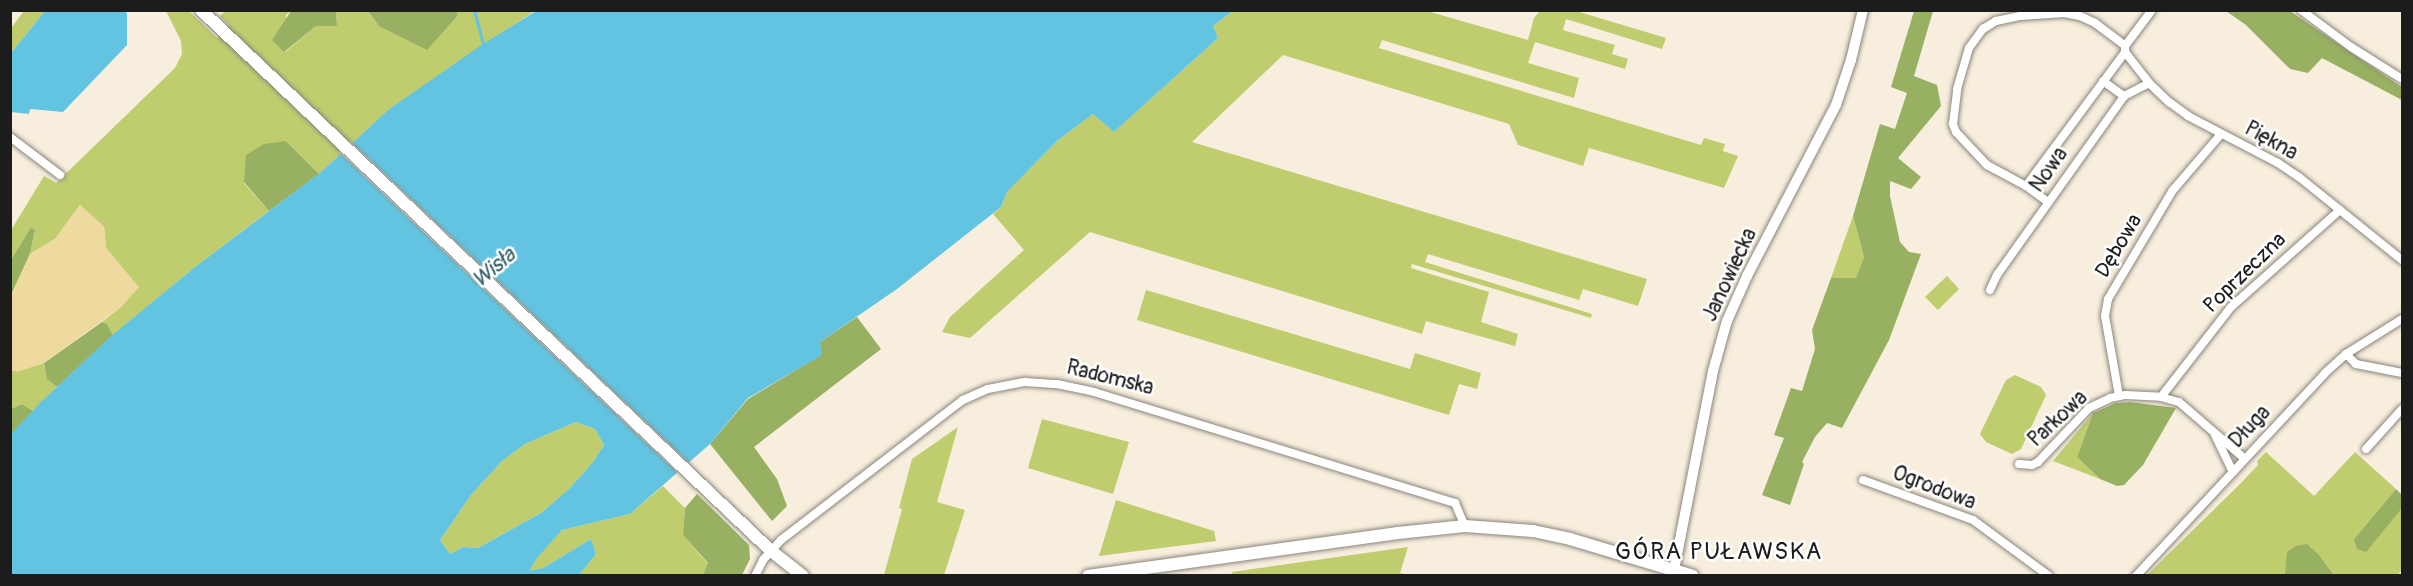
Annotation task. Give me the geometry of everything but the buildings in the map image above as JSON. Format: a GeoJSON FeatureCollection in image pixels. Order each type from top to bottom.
{"type":"FeatureCollection","features":[{"type":"Feature","properties":{"kind":"main road"},"geometry":{"type":"LineString","coordinates":[[201,10],[770,550],[803,576]]}},
{"type":"Feature","properties":{"kind":"main road"},"geometry":{"type":"LineString","coordinates":[[1088,576],[1398,532],[1465,526],[1533,531],[1690,575]]}},
{"type":"Feature","properties":{"kind":"street","name":"Janowiecka"},"geometry":{"type":"LineString","coordinates":[[1674,570],[1713,371],[1727,321],[1747,276],[1836,105],[1851,60],[1863,10]]}},
{"type":"Feature","properties":{"kind":"street"},"geometry":{"type":"LineString","coordinates":[[2048,202],[2026,186],[2103,81],[2151,10]]}},
{"type":"Feature","properties":{"kind":"street"},"geometry":{"type":"LineString","coordinates":[[2301,10],[2350,47],[2403,79]]}},
{"type":"Feature","properties":{"kind":"street","name":"Piękna"},"geometry":{"type":"LineString","coordinates":[[2026,186],[1987,165],[1956,132],[1953,124],[1957,89],[1965,59],[1983,28],[1996,21],[2020,16],[2064,13],[2080,16],[2095,23],[2125,49],[2149,83],[2188,116],[2278,163],[2403,260]]}},
{"type":"Feature","properties":{"kind":"street"},"geometry":{"type":"LineString","coordinates":[[2103,81],[2124,96]]}},
{"type":"Feature","properties":{"kind":"street","name":"Nowa"},"geometry":{"type":"LineString","coordinates":[[1990,290],[2048,202],[2124,96],[2149,83]]}},
{"type":"Feature","properties":{"kind":"street","name":"Dębowa"},"geometry":{"type":"LineString","coordinates":[[2119,396],[2105,316],[2108,299],[2173,190],[2221,134]]}},
{"type":"Feature","properties":{"kind":"street"},"geometry":{"type":"LineString","coordinates":[[10,137],[60,175]]}},
{"type":"Feature","properties":{"kind":"street","name":"Poprzeczna"},"geometry":{"type":"LineString","coordinates":[[2162,397],[2231,307],[2340,210]]}},
{"type":"Feature","properties":{"kind":"street","name":"Długa"},"geometry":{"type":"LineString","coordinates":[[2136,576],[2325,373],[2346,354],[2403,319]]}},
{"type":"Feature","properties":{"kind":"street"},"geometry":{"type":"LineString","coordinates":[[2346,354],[2356,364],[2403,373]]}},
{"type":"Feature","properties":{"kind":"street","name":"Radomska"},"geometry":{"type":"LineString","coordinates":[[770,550],[963,400],[988,388],[1025,382],[1057,384],[1094,392],[1455,503],[1465,526]]}},
{"type":"Feature","properties":{"kind":"street","name":"Parkowa"},"geometry":{"type":"LineString","coordinates":[[2019,464],[2032,465],[2038,462],[2090,408],[2119,396],[2162,397],[2179,402],[2245,459]]}},
{"type":"Feature","properties":{"kind":"street"},"geometry":{"type":"LineString","coordinates":[[2366,449],[2403,409]]}},
{"type":"Feature","properties":{"kind":"street","name":"Parkowa"},"geometry":{"type":"LineString","coordinates":[[2215,435],[2233,472]]}},
{"type":"Feature","properties":{"kind":"street","name":"Ogrodowa"},"geometry":{"type":"LineString","coordinates":[[1863,480],[1972,519],[2049,576]]}},
{"type":"Feature","properties":{"kind":"street"},"geometry":{"type":"LineString","coordinates":[[755,576],[770,550]]}},
{"type":"Feature","properties":{"kind":"green space"},"geometry":{"type":"Polygon","coordinates":[[[532,10],[533,12],[388,110],[319,174],[286,141],[244,183],[269,211],[195,267],[113,335],[107,324],[102,322],[121,307],[138,287],[106,248],[104,227],[80,205],[55,239],[30,254],[35,230],[31,227],[11,260],[10,232],[44,176],[56,183],[175,68],[182,54],[181,41],[166,11],[189,11],[217,38],[229,25],[220,16],[225,11],[291,11],[286,15],[285,52],[316,26],[337,26],[336,11],[368,11],[379,26],[458,15],[457,11],[532,10]]]}},
{"type":"Feature","properties":{"kind":"green space"},"geometry":{"type":"Polygon","coordinates":[[[24,11],[45,11],[11,53],[11,28],[24,11]]]}},
{"type":"Feature","properties":{"kind":"green space"},"geometry":{"type":"Polygon","coordinates":[[[291,11],[336,11],[337,26],[316,26],[284,52],[272,40],[291,11]]]}},
{"type":"Feature","properties":{"kind":"green space"},"geometry":{"type":"Polygon","coordinates":[[[368,11],[457,11],[458,15],[427,50],[379,26],[368,11]]]}},
{"type":"Feature","properties":{"kind":"green space"},"geometry":{"type":"Polygon","coordinates":[[[1233,11],[1427,11],[1528,40],[1534,18],[1540,11],[1576,11],[1666,38],[1662,49],[1566,19],[1563,30],[1615,45],[1612,54],[1628,59],[1625,69],[1535,42],[1528,63],[1579,78],[1574,98],[1382,40],[1379,48],[1701,145],[1704,138],[1725,144],[1723,151],[1738,156],[1724,188],[1589,148],[1583,166],[1518,145],[1509,124],[1283,55],[1192,142],[1647,279],[1638,306],[1583,289],[1579,300],[1428,254],[1425,262],[1592,314],[1591,318],[1412,264],[1411,268],[1489,292],[1481,322],[1518,334],[1515,346],[1426,321],[1422,334],[1090,232],[970,338],[942,332],[950,317],[1024,250],[993,214],[1001,207],[1007,192],[1058,140],[1093,114],[1114,132],[1218,38],[1213,26],[1233,11]]]}},
{"type":"Feature","properties":{"kind":"green space"},"geometry":{"type":"Polygon","coordinates":[[[1914,11],[1933,11],[1914,76],[1937,85],[1941,106],[1898,158],[1921,177],[1911,189],[1890,181],[1890,196],[1900,242],[1909,252],[1921,254],[1889,340],[1842,428],[1827,423],[1815,437],[1802,462],[1804,464],[1790,505],[1762,495],[1784,438],[1774,435],[1791,388],[1802,391],[1815,349],[1812,330],[1831,278],[1856,278],[1864,257],[1853,216],[1880,124],[1895,129],[1907,93],[1891,87],[1914,11]]]}},
{"type":"Feature","properties":{"kind":"green space"},"geometry":{"type":"Polygon","coordinates":[[[2226,11],[2290,11],[2402,87],[2402,100],[2322,58],[2308,73],[2290,69],[2246,25],[2226,11]]]}},
{"type":"Feature","properties":{"kind":"green space"},"geometry":{"type":"Polygon","coordinates":[[[286,141],[319,174],[269,211],[244,182],[246,155],[264,144],[286,141]]]}},
{"type":"Feature","properties":{"kind":"green space"},"geometry":{"type":"Polygon","coordinates":[[[1853,216],[1864,257],[1856,279],[1831,278],[1853,216]]]}},
{"type":"Feature","properties":{"kind":"green space"},"geometry":{"type":"Polygon","coordinates":[[[31,227],[35,230],[30,254],[11,295],[11,260],[31,227]]]}},
{"type":"Feature","properties":{"kind":"green space"},"geometry":{"type":"Polygon","coordinates":[[[1947,276],[1959,289],[1938,310],[1925,297],[1947,276]]]}},
{"type":"Feature","properties":{"kind":"green space"},"geometry":{"type":"Polygon","coordinates":[[[1146,290],[1410,369],[1415,353],[1481,373],[1477,389],[1459,384],[1449,415],[1137,320],[1146,290]]]}},
{"type":"Feature","properties":{"kind":"green space"},"geometry":{"type":"Polygon","coordinates":[[[857,317],[881,349],[754,447],[777,479],[787,506],[772,521],[710,444],[748,399],[821,355],[820,342],[857,317]]]}},
{"type":"Feature","properties":{"kind":"green space"},"geometry":{"type":"Polygon","coordinates":[[[102,322],[107,324],[113,335],[57,387],[47,379],[44,363],[102,322]]]}},
{"type":"Feature","properties":{"kind":"green space"},"geometry":{"type":"Polygon","coordinates":[[[44,363],[47,378],[57,387],[33,411],[22,404],[11,409],[11,370],[17,371],[44,363]]]}},
{"type":"Feature","properties":{"kind":"green space"},"geometry":{"type":"Polygon","coordinates":[[[2015,375],[2041,387],[2046,395],[2021,449],[2012,454],[1986,442],[1980,434],[2006,380],[2015,375]]]}},
{"type":"Feature","properties":{"kind":"green space"},"geometry":{"type":"Polygon","coordinates":[[[2130,402],[2176,408],[2143,465],[2124,485],[2117,486],[2100,479],[2077,457],[2093,413],[2116,403],[2130,402]]]}},
{"type":"Feature","properties":{"kind":"green space"},"geometry":{"type":"Polygon","coordinates":[[[22,404],[33,411],[11,435],[11,409],[22,404]]]}},
{"type":"Feature","properties":{"kind":"green space"},"geometry":{"type":"Polygon","coordinates":[[[2093,413],[2077,457],[2100,479],[2053,461],[2093,413]]]}},
{"type":"Feature","properties":{"kind":"green space"},"geometry":{"type":"Polygon","coordinates":[[[1042,419],[1129,442],[1113,494],[1028,468],[1042,419]]]}},
{"type":"Feature","properties":{"kind":"green space"},"geometry":{"type":"Polygon","coordinates":[[[576,422],[595,429],[604,445],[593,462],[569,489],[541,513],[478,548],[463,547],[450,554],[440,540],[471,495],[502,461],[525,444],[576,422]]]}},
{"type":"Feature","properties":{"kind":"green space"},"geometry":{"type":"Polygon","coordinates":[[[958,427],[937,502],[965,510],[944,575],[884,575],[902,509],[899,508],[912,459],[958,427]]]}},
{"type":"Feature","properties":{"kind":"green space"},"geometry":{"type":"Polygon","coordinates":[[[2266,452],[2314,496],[2355,452],[2396,489],[2354,539],[2402,508],[2402,569],[2398,575],[2334,575],[2319,555],[2288,564],[2285,575],[2146,576],[2240,484],[2258,465],[2257,461],[2266,452]]]}},
{"type":"Feature","properties":{"kind":"green space"},"geometry":{"type":"Polygon","coordinates":[[[663,486],[685,508],[683,535],[708,564],[703,575],[579,575],[596,554],[591,539],[543,568],[528,572],[536,558],[562,530],[630,514],[663,486]]]}},
{"type":"Feature","properties":{"kind":"green space"},"geometry":{"type":"Polygon","coordinates":[[[2396,489],[2402,495],[2402,508],[2366,552],[2357,549],[2354,539],[2396,489]]]}},
{"type":"Feature","properties":{"kind":"green space"},"geometry":{"type":"Polygon","coordinates":[[[697,494],[749,545],[750,559],[742,575],[703,575],[708,563],[683,535],[685,508],[697,494]]]}},
{"type":"Feature","properties":{"kind":"green space"},"geometry":{"type":"Polygon","coordinates":[[[1116,500],[1214,531],[1216,541],[1099,556],[1116,500]]]}},
{"type":"Feature","properties":{"kind":"green space"},"geometry":{"type":"Polygon","coordinates":[[[2307,544],[2319,555],[2334,575],[2285,575],[2287,552],[2296,546],[2307,544]]]}},
{"type":"Feature","properties":{"kind":"green space"},"geometry":{"type":"Polygon","coordinates":[[[1408,547],[1400,573],[1408,575],[1233,576],[1232,572],[1408,547]]]}},
{"type":"Feature","properties":{"kind":"sand"},"geometry":{"type":"Polygon","coordinates":[[[80,205],[104,227],[106,248],[139,287],[121,307],[44,363],[17,372],[11,370],[12,293],[30,254],[55,239],[80,205]]]}},
{"type":"Feature","properties":{"kind":"water"},"geometry":{"type":"Polygon","coordinates":[[[45,11],[124,11],[127,13],[127,45],[63,112],[30,109],[29,114],[11,112],[11,53],[45,11]]]}},
{"type":"Feature","properties":{"kind":"water","name":"Wisła"},"geometry":{"type":"Polygon","coordinates":[[[536,11],[1233,11],[1213,26],[1218,38],[1114,132],[1093,114],[1058,140],[1007,192],[1001,207],[897,289],[820,342],[822,355],[748,398],[710,444],[630,514],[562,530],[537,558],[529,571],[543,568],[591,539],[596,554],[579,575],[11,575],[10,435],[41,402],[110,337],[195,267],[321,172],[388,110],[483,44],[536,11]],[[576,422],[525,444],[502,461],[471,495],[440,540],[450,554],[463,547],[478,548],[541,513],[569,489],[593,462],[604,445],[595,429],[576,422]]]}},
{"type":"Feature","properties":{"kind":"pier"},"geometry":{"type":"Polygon","coordinates":[[[350,141],[691,465],[680,475],[339,152],[350,141]]]}},
{"type":"Feature","properties":{"kind":"waterway"},"geometry":{"type":"LineString","coordinates":[[474,10],[483,44]]}},
{"type":"Feature","properties":{"kind":"district","name":"GÓRA PUŁAWSKA"},"geometry":{"type":"Point","coordinates":[1719,552]}}]}
